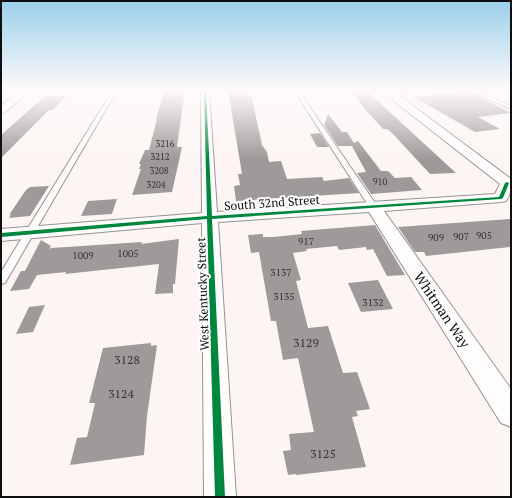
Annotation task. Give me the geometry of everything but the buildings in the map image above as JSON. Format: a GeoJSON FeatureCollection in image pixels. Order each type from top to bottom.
{"type":"FeatureCollection","features":[{"type":"Feature","properties":{"kind":"street","name":"West Kentucky Street"},"geometry":{"type":"LineString","coordinates":[[206,113],[220,497]]}},
{"type":"Feature","properties":{"kind":"street"},"geometry":{"type":"LineString","coordinates":[[417,113],[510,183]]}},
{"type":"Feature","properties":{"kind":"street","name":"South 32nd Street"},"geometry":{"type":"LineString","coordinates":[[1,235],[210,218],[501,198],[510,183]]}},
{"type":"Feature","properties":{"kind":"street","name":"Whitman Way"},"geometry":{"type":"LineString","coordinates":[[373,206],[511,413]]}},
{"type":"Feature","properties":{"kind":"lane"},"geometry":{"type":"LineString","coordinates":[[1,280],[101,113]]}},
{"type":"Feature","properties":{"kind":"lane"},"geometry":{"type":"LineString","coordinates":[[311,113],[373,206]]}},
{"type":"Feature","properties":{"kind":"cycle path"},"geometry":{"type":"LineString","coordinates":[[206,113],[220,497]]}},
{"type":"Feature","properties":{"kind":"cycle path"},"geometry":{"type":"LineString","coordinates":[[1,235],[184,219],[501,198],[507,183]]}}]}
